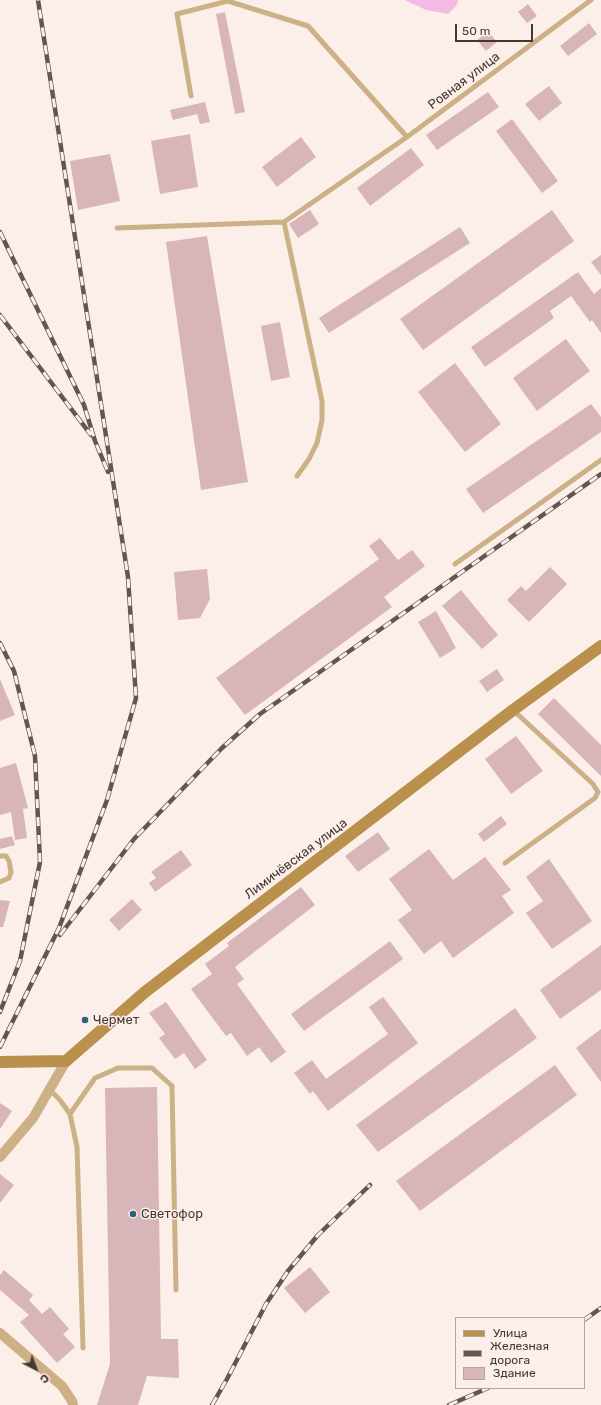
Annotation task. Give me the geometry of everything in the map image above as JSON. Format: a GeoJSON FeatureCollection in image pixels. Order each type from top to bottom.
{"type":"FeatureCollection","features":[{"type":"Feature","properties":{"kind":"main road","name":"Лимичёвская улица"},"geometry":{"type":"LineString","coordinates":[[66,1061],[145,992],[513,710],[601,646]]}},
{"type":"Feature","properties":{"kind":"main road"},"geometry":{"type":"LineString","coordinates":[[0,1062],[66,1061]]}},
{"type":"Feature","properties":{"kind":"street"},"geometry":{"type":"LineString","coordinates":[[0,1157],[33,1118],[66,1061]]}},
{"type":"Feature","properties":{"kind":"street"},"geometry":{"type":"LineString","coordinates":[[0,1333],[62,1386],[73,1405]]}},
{"type":"Feature","properties":{"kind":"lane"},"geometry":{"type":"LineString","coordinates":[[191,96],[177,14],[228,0],[308,26],[408,137]]}},
{"type":"Feature","properties":{"kind":"lane","name":"Ровная улица"},"geometry":{"type":"LineString","coordinates":[[284,222],[408,137],[591,0]]}},
{"type":"Feature","properties":{"kind":"lane"},"geometry":{"type":"LineString","coordinates":[[117,228],[284,222],[322,402],[322,420],[317,443],[297,476]]}},
{"type":"Feature","properties":{"kind":"lane"},"geometry":{"type":"LineString","coordinates":[[455,564],[601,460]]}},
{"type":"Feature","properties":{"kind":"lane"},"geometry":{"type":"LineString","coordinates":[[505,863],[595,798],[598,792],[593,784],[513,710]]}},
{"type":"Feature","properties":{"kind":"lane"},"geometry":{"type":"LineString","coordinates":[[0,856],[6,856],[9,861],[11,872],[9,878],[0,882]]}},
{"type":"Feature","properties":{"kind":"lane"},"geometry":{"type":"LineString","coordinates":[[70,1114],[94,1078],[118,1068],[152,1068],[172,1086],[176,1290]]}},
{"type":"Feature","properties":{"kind":"lane"},"geometry":{"type":"LineString","coordinates":[[49,1089],[60,1100],[70,1114],[77,1147],[83,1348]]}},
{"type":"Feature","properties":{"kind":"shaded area"},"geometry":{"type":"Polygon","coordinates":[[[405,0],[458,0],[457,5],[448,14],[426,10],[405,0]]]}},
{"type":"Feature","properties":{"kind":"building"},"geometry":{"type":"Polygon","coordinates":[[[528,4],[537,16],[527,23],[518,12],[528,4]]]}},
{"type":"Feature","properties":{"kind":"building"},"geometry":{"type":"Polygon","coordinates":[[[225,12],[245,112],[235,114],[216,14],[225,12]]]}},
{"type":"Feature","properties":{"kind":"building"},"geometry":{"type":"Polygon","coordinates":[[[589,23],[597,34],[568,56],[560,46],[589,23]]]}},
{"type":"Feature","properties":{"kind":"building"},"geometry":{"type":"Polygon","coordinates":[[[488,31],[497,42],[486,51],[477,40],[488,31]]]}},
{"type":"Feature","properties":{"kind":"building"},"geometry":{"type":"Polygon","coordinates":[[[549,86],[562,103],[539,121],[525,104],[549,86]]]}},
{"type":"Feature","properties":{"kind":"building"},"geometry":{"type":"Polygon","coordinates":[[[488,92],[499,107],[437,150],[426,135],[488,92]]]}},
{"type":"Feature","properties":{"kind":"building"},"geometry":{"type":"Polygon","coordinates":[[[205,102],[210,122],[200,124],[197,114],[173,120],[170,110],[205,102]]]}},
{"type":"Feature","properties":{"kind":"building"},"geometry":{"type":"Polygon","coordinates":[[[512,119],[558,181],[542,193],[496,131],[512,119]]]}},
{"type":"Feature","properties":{"kind":"building"},"geometry":{"type":"Polygon","coordinates":[[[190,134],[198,187],[160,194],[151,141],[190,134]]]}},
{"type":"Feature","properties":{"kind":"building"},"geometry":{"type":"Polygon","coordinates":[[[301,137],[316,157],[277,187],[262,167],[301,137]]]}},
{"type":"Feature","properties":{"kind":"building"},"geometry":{"type":"Polygon","coordinates":[[[411,148],[424,165],[370,206],[357,188],[411,148]]]}},
{"type":"Feature","properties":{"kind":"building"},"geometry":{"type":"Polygon","coordinates":[[[110,154],[120,201],[78,210],[70,161],[110,154]]]}},
{"type":"Feature","properties":{"kind":"building"},"geometry":{"type":"Polygon","coordinates":[[[310,210],[319,224],[298,238],[289,224],[310,210]]]}},
{"type":"Feature","properties":{"kind":"building"},"geometry":{"type":"Polygon","coordinates":[[[552,210],[574,241],[423,350],[400,319],[552,210]]]}},
{"type":"Feature","properties":{"kind":"building"},"geometry":{"type":"Polygon","coordinates":[[[460,227],[470,243],[329,333],[319,318],[460,227]]]}},
{"type":"Feature","properties":{"kind":"building"},"geometry":{"type":"Polygon","coordinates":[[[207,236],[248,482],[201,490],[166,242],[207,236]]]}},
{"type":"Feature","properties":{"kind":"building"},"geometry":{"type":"Polygon","coordinates":[[[601,255],[601,275],[591,262],[601,255]]]}},
{"type":"Feature","properties":{"kind":"building"},"geometry":{"type":"Polygon","coordinates":[[[578,272],[594,294],[601,288],[601,333],[592,320],[590,322],[571,296],[550,311],[554,318],[485,367],[471,347],[578,272]]]}},
{"type":"Feature","properties":{"kind":"building"},"geometry":{"type":"Polygon","coordinates":[[[280,322],[290,377],[271,381],[261,326],[280,322]]]}},
{"type":"Feature","properties":{"kind":"building"},"geometry":{"type":"Polygon","coordinates":[[[566,339],[590,371],[537,411],[513,378],[566,339]]]}},
{"type":"Feature","properties":{"kind":"building"},"geometry":{"type":"Polygon","coordinates":[[[455,363],[501,424],[465,452],[418,392],[455,363]]]}},
{"type":"Feature","properties":{"kind":"building"},"geometry":{"type":"Polygon","coordinates":[[[591,404],[601,417],[601,432],[483,513],[466,489],[591,404]]]}},
{"type":"Feature","properties":{"kind":"building"},"geometry":{"type":"Polygon","coordinates":[[[380,538],[398,560],[412,550],[425,566],[384,597],[392,607],[245,715],[216,678],[379,559],[369,546],[380,538]]]}},
{"type":"Feature","properties":{"kind":"building"},"geometry":{"type":"Polygon","coordinates":[[[550,567],[567,584],[529,622],[507,600],[521,586],[526,591],[550,567]]]}},
{"type":"Feature","properties":{"kind":"building"},"geometry":{"type":"Polygon","coordinates":[[[207,569],[210,599],[200,618],[178,620],[174,572],[207,569]]]}},
{"type":"Feature","properties":{"kind":"building"},"geometry":{"type":"Polygon","coordinates":[[[461,590],[498,635],[482,649],[442,606],[461,590]]]}},
{"type":"Feature","properties":{"kind":"building"},"geometry":{"type":"Polygon","coordinates":[[[436,611],[456,648],[440,658],[418,622],[436,611]]]}},
{"type":"Feature","properties":{"kind":"building"},"geometry":{"type":"Polygon","coordinates":[[[497,669],[504,680],[487,692],[479,681],[497,669]]]}},
{"type":"Feature","properties":{"kind":"building"},"geometry":{"type":"Polygon","coordinates":[[[0,679],[15,715],[0,721],[0,679]]]}},
{"type":"Feature","properties":{"kind":"building"},"geometry":{"type":"Polygon","coordinates":[[[554,698],[601,745],[601,776],[538,714],[554,698]]]}},
{"type":"Feature","properties":{"kind":"building"},"geometry":{"type":"Polygon","coordinates":[[[516,736],[543,771],[511,794],[485,759],[516,736]]]}},
{"type":"Feature","properties":{"kind":"building"},"geometry":{"type":"Polygon","coordinates":[[[16,763],[28,808],[23,809],[27,838],[15,840],[11,812],[0,815],[0,768],[16,763]]]}},
{"type":"Feature","properties":{"kind":"building"},"geometry":{"type":"Polygon","coordinates":[[[501,816],[507,824],[484,842],[478,834],[501,816]]]}},
{"type":"Feature","properties":{"kind":"building"},"geometry":{"type":"Polygon","coordinates":[[[378,832],[390,849],[358,872],[345,856],[378,832]]]}},
{"type":"Feature","properties":{"kind":"building"},"geometry":{"type":"Polygon","coordinates":[[[12,836],[15,845],[0,849],[0,839],[12,836]]]}},
{"type":"Feature","properties":{"kind":"building"},"geometry":{"type":"Polygon","coordinates":[[[429,849],[453,880],[485,857],[511,890],[502,896],[514,913],[453,958],[441,941],[424,954],[398,920],[412,910],[389,879],[429,849]]]}},
{"type":"Feature","properties":{"kind":"building"},"geometry":{"type":"Polygon","coordinates":[[[181,850],[192,865],[155,892],[149,883],[156,878],[151,872],[181,850]]]}},
{"type":"Feature","properties":{"kind":"building"},"geometry":{"type":"Polygon","coordinates":[[[549,859],[592,921],[552,949],[526,913],[543,901],[526,877],[549,859]]]}},
{"type":"Feature","properties":{"kind":"building"},"geometry":{"type":"Polygon","coordinates":[[[301,887],[315,905],[235,967],[244,979],[237,984],[286,1052],[271,1063],[259,1047],[247,1056],[231,1033],[226,1036],[191,989],[212,974],[205,964],[229,946],[227,943],[301,887]]]}},
{"type":"Feature","properties":{"kind":"building"},"geometry":{"type":"Polygon","coordinates":[[[132,899],[142,910],[119,931],[109,920],[132,899]]]}},
{"type":"Feature","properties":{"kind":"building"},"geometry":{"type":"Polygon","coordinates":[[[0,900],[10,901],[3,927],[0,927],[0,900]]]}},
{"type":"Feature","properties":{"kind":"building"},"geometry":{"type":"Polygon","coordinates":[[[390,941],[403,959],[304,1031],[291,1014],[390,941]]]}},
{"type":"Feature","properties":{"kind":"building"},"geometry":{"type":"Polygon","coordinates":[[[601,945],[601,990],[560,1019],[540,990],[601,945]]]}},
{"type":"Feature","properties":{"kind":"building"},"geometry":{"type":"Polygon","coordinates":[[[383,997],[418,1043],[328,1111],[313,1091],[310,1094],[294,1073],[312,1060],[326,1079],[388,1034],[369,1007],[383,997]]]}},
{"type":"Feature","properties":{"kind":"building"},"geometry":{"type":"Polygon","coordinates":[[[166,1002],[207,1060],[195,1069],[184,1053],[175,1059],[159,1038],[165,1034],[149,1013],[166,1002]]]}},
{"type":"Feature","properties":{"kind":"building"},"geometry":{"type":"Polygon","coordinates":[[[515,1008],[537,1038],[378,1152],[356,1125],[515,1008]]]}},
{"type":"Feature","properties":{"kind":"building"},"geometry":{"type":"Polygon","coordinates":[[[601,1029],[601,1082],[576,1048],[601,1029]]]}},
{"type":"Feature","properties":{"kind":"building"},"geometry":{"type":"Polygon","coordinates":[[[555,1065],[577,1095],[420,1211],[396,1181],[555,1065]]]}},
{"type":"Feature","properties":{"kind":"building","name":"Светофор"},"geometry":{"type":"Polygon","coordinates":[[[157,1087],[161,1339],[178,1339],[179,1378],[147,1376],[138,1405],[97,1405],[110,1364],[105,1088],[157,1087]]]}},
{"type":"Feature","properties":{"kind":"building"},"geometry":{"type":"Polygon","coordinates":[[[0,1103],[12,1111],[0,1129],[0,1103]]]}},
{"type":"Feature","properties":{"kind":"building"},"geometry":{"type":"Polygon","coordinates":[[[0,1174],[14,1185],[0,1203],[0,1174]]]}},
{"type":"Feature","properties":{"kind":"building"},"geometry":{"type":"Polygon","coordinates":[[[310,1267],[330,1292],[305,1313],[284,1288],[310,1267]]]}},
{"type":"Feature","properties":{"kind":"building"},"geometry":{"type":"Polygon","coordinates":[[[4,1270],[33,1295],[29,1300],[42,1314],[50,1307],[69,1329],[63,1334],[75,1347],[57,1363],[20,1322],[29,1315],[0,1290],[0,1275],[4,1270]]]}},
{"type":"Feature","properties":{"kind":"railway"},"geometry":{"type":"LineString","coordinates":[[0,1047],[59,928],[107,800],[136,698],[128,577],[38,0]]}},
{"type":"Feature","properties":{"kind":"railway"},"geometry":{"type":"LineString","coordinates":[[0,232],[84,405],[95,441],[108,472]]}},
{"type":"Feature","properties":{"kind":"railway"},"geometry":{"type":"LineString","coordinates":[[0,315],[91,435]]}},
{"type":"Feature","properties":{"kind":"railway"},"geometry":{"type":"LineString","coordinates":[[60,935],[134,839],[222,748],[260,714],[601,474]]}},
{"type":"Feature","properties":{"kind":"railway"},"geometry":{"type":"LineString","coordinates":[[0,643],[14,671],[35,756],[40,862],[20,961],[0,1012]]}},
{"type":"Feature","properties":{"kind":"railway"},"geometry":{"type":"LineString","coordinates":[[212,1405],[266,1304],[288,1271],[318,1235],[370,1185]]}},
{"type":"Feature","properties":{"kind":"railway"},"geometry":{"type":"LineString","coordinates":[[585,1319],[601,1308]]}},
{"type":"Feature","properties":{"kind":"railway"},"geometry":{"type":"LineString","coordinates":[[449,1405],[486,1389]]}},
{"type":"Feature","properties":{"kind":"place","name":"Чермет"},"geometry":{"type":"Point","coordinates":[85,1020]}},
{"type":"Feature","properties":{"kind":"place","name":"Светофор"},"geometry":{"type":"Point","coordinates":[133,1214]}}]}
